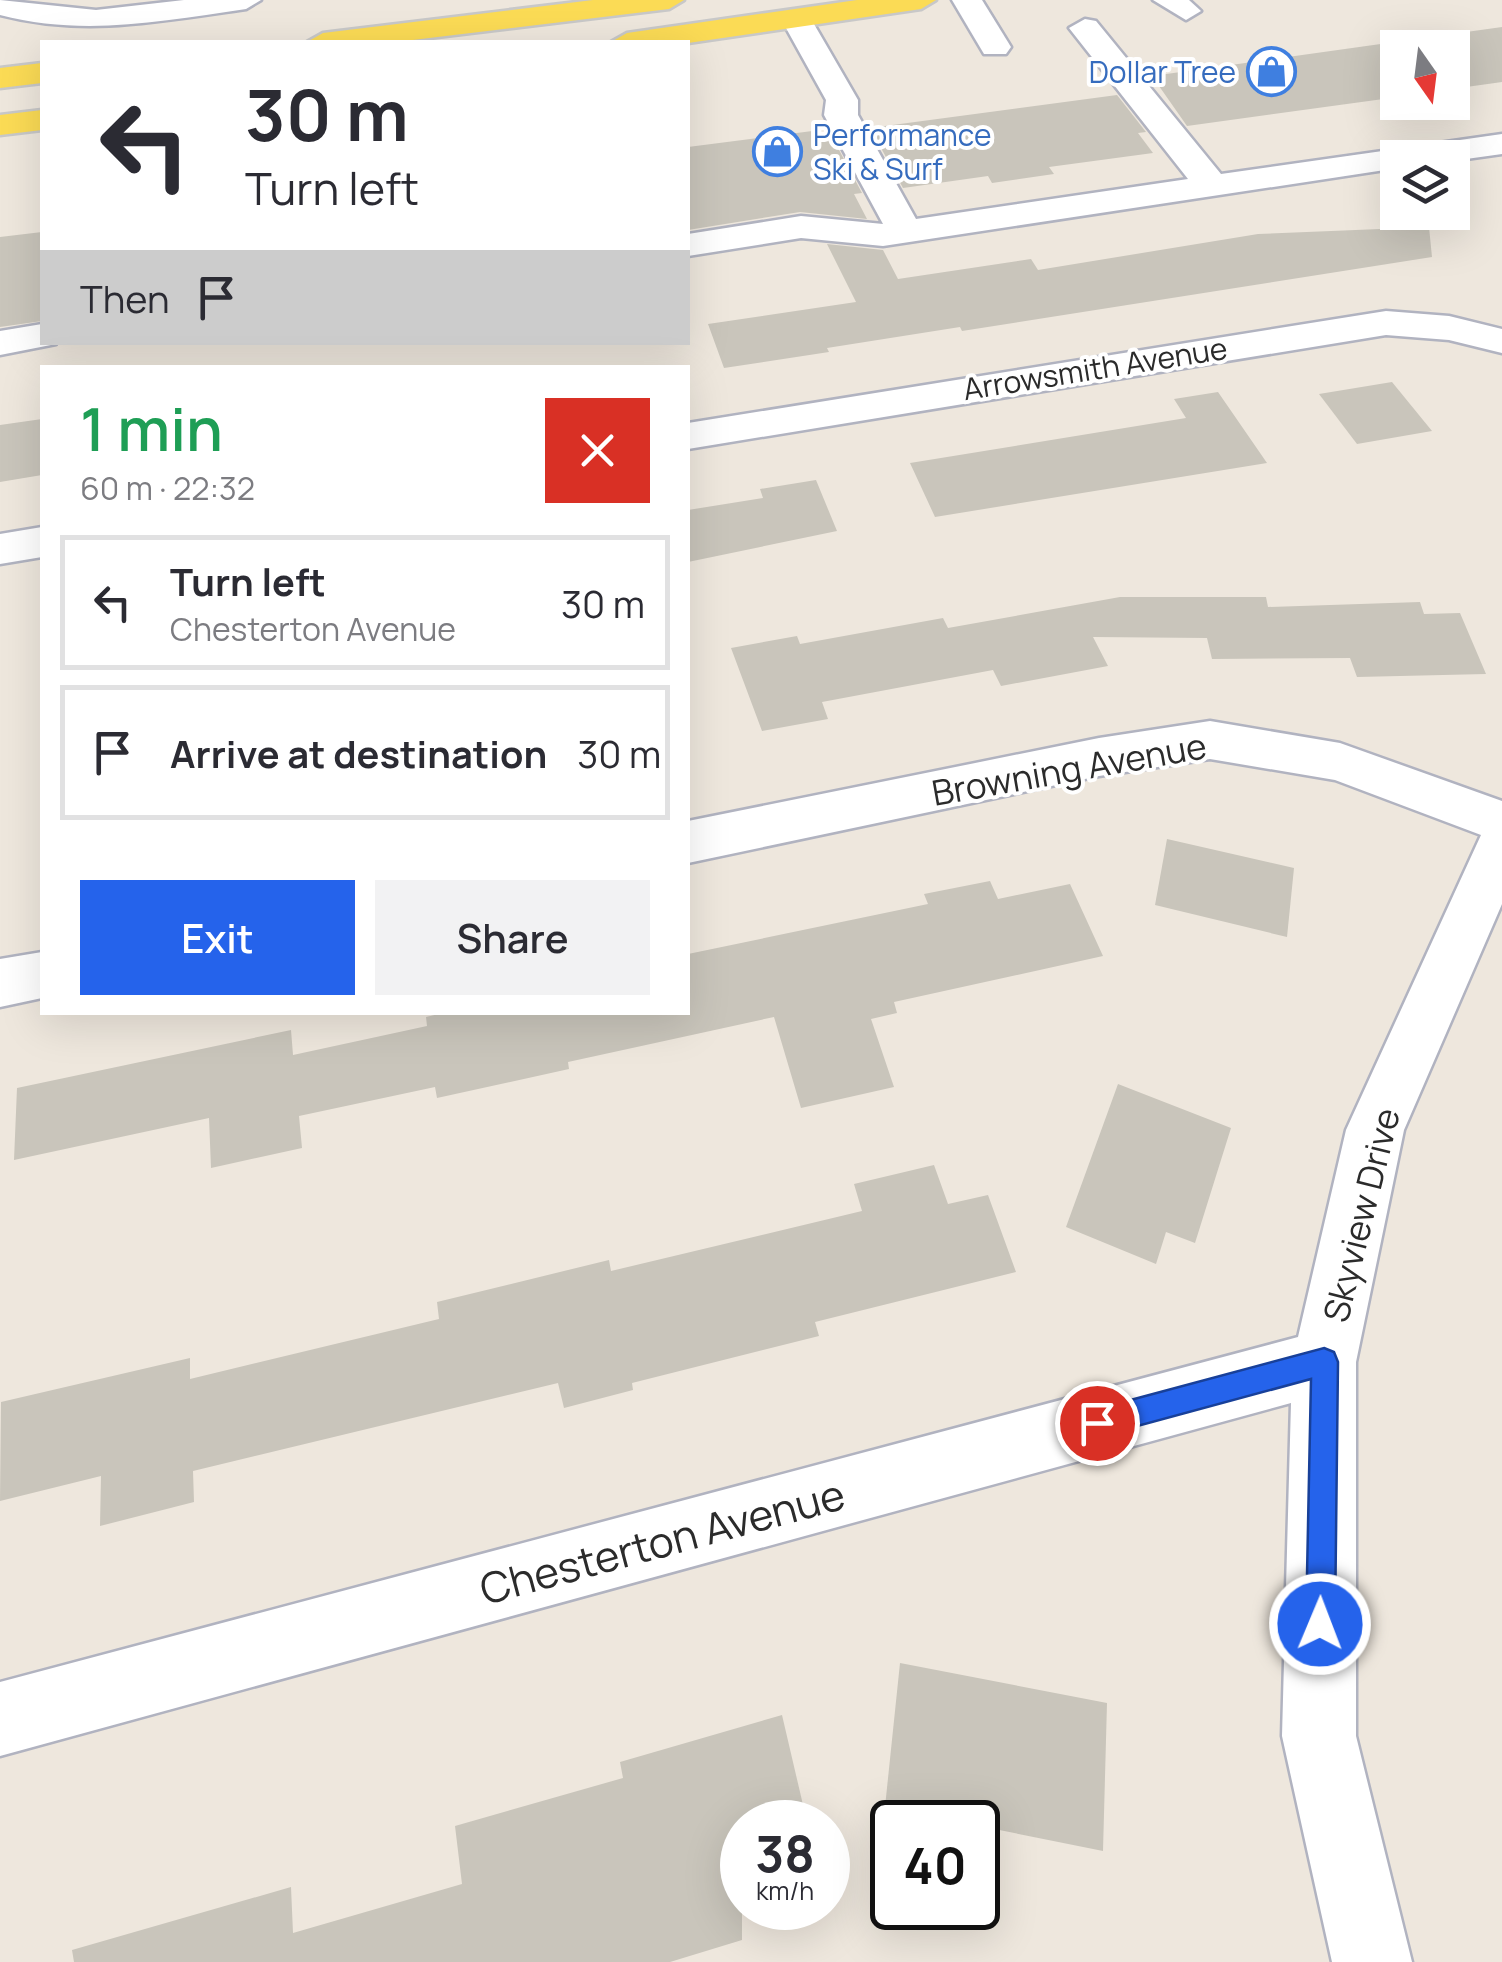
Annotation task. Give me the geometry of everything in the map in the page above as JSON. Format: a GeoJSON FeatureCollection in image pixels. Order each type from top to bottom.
{"type":"FeatureCollection","features":[{"type":"Feature","properties":{"kind":"main road"},"geometry":{"type":"LineString","coordinates":[[335,40],[547,8],[669,0]]}},
{"type":"Feature","properties":{"kind":"main road"},"geometry":{"type":"LineString","coordinates":[[642,40],[921,0]]}},
{"type":"Feature","properties":{"kind":"main road"},"geometry":{"type":"LineString","coordinates":[[0,78],[40,73]]}},
{"type":"Feature","properties":{"kind":"main road"},"geometry":{"type":"LineString","coordinates":[[0,126],[40,120]]}},
{"type":"Feature","properties":{"kind":"street"},"geometry":{"type":"LineString","coordinates":[[7,0],[9,8],[25,14],[72,21],[246,0]]}},
{"type":"Feature","properties":{"kind":"street"},"geometry":{"type":"LineString","coordinates":[[966,0],[995,47]]}},
{"type":"Feature","properties":{"kind":"street"},"geometry":{"type":"LineString","coordinates":[[796,19],[842,100],[841,115],[905,231]]}},
{"type":"Feature","properties":{"kind":"street"},"geometry":{"type":"LineString","coordinates":[[1085,28],[1212,186]]}},
{"type":"Feature","properties":{"kind":"street"},"geometry":{"type":"LineString","coordinates":[[1470,148],[1502,144]]}},
{"type":"Feature","properties":{"kind":"street"},"geometry":{"type":"LineString","coordinates":[[690,245],[801,227],[824,226],[863,234],[905,231],[1380,161]]}},
{"type":"Feature","properties":{"kind":"street","name":"Arrowsmith Avenue"},"geometry":{"type":"LineString","coordinates":[[690,436],[1386,323],[1448,328],[1502,340]]}},
{"type":"Feature","properties":{"kind":"street"},"geometry":{"type":"LineString","coordinates":[[0,342],[40,336]]}},
{"type":"Feature","properties":{"kind":"street"},"geometry":{"type":"LineString","coordinates":[[0,549],[40,542]]}},
{"type":"Feature","properties":{"kind":"street","name":"Browning Avenue"},"geometry":{"type":"LineString","coordinates":[[690,842],[1099,757],[1210,740],[1340,762],[1502,822]]}},
{"type":"Feature","properties":{"kind":"street","name":"Skyview Drive"},"geometry":{"type":"LineString","coordinates":[[1372,1962],[1319,1736],[1324,1362],[1375,1130],[1502,844]]}},
{"type":"Feature","properties":{"kind":"street"},"geometry":{"type":"LineString","coordinates":[[0,983],[40,974]]}},
{"type":"Feature","properties":{"kind":"street","name":"Chesterton Avenue"},"geometry":{"type":"LineString","coordinates":[[0,1720],[1324,1362]]}},
{"type":"Feature","properties":{"kind":"building"},"geometry":{"type":"Polygon","coordinates":[[[1502,27],[1502,82],[1470,86],[1470,31],[1502,27]]]}},
{"type":"Feature","properties":{"kind":"building"},"geometry":{"type":"Polygon","coordinates":[[[1380,44],[1380,99],[1187,126],[1152,76],[1380,44]]]}},
{"type":"Feature","properties":{"kind":"building"},"geometry":{"type":"Polygon","coordinates":[[[1117,95],[1146,132],[1138,133],[1153,153],[1049,167],[1054,174],[992,183],[988,176],[903,188],[870,128],[1117,95]]]}},
{"type":"Feature","properties":{"kind":"building"},"geometry":{"type":"Polygon","coordinates":[[[820,130],[822,134],[830,133],[862,193],[854,194],[867,219],[800,212],[690,230],[690,147],[820,130]]]}},
{"type":"Feature","properties":{"kind":"building"},"geometry":{"type":"Polygon","coordinates":[[[1429,230],[1432,257],[962,331],[960,327],[724,368],[708,324],[856,302],[827,244],[883,250],[898,279],[1031,259],[1038,270],[1258,234],[1429,230]]]}},
{"type":"Feature","properties":{"kind":"building"},"geometry":{"type":"Polygon","coordinates":[[[40,232],[40,321],[0,327],[0,237],[40,232]]]}},
{"type":"Feature","properties":{"kind":"building"},"geometry":{"type":"Polygon","coordinates":[[[1392,382],[1432,431],[1357,444],[1319,394],[1392,382]]]}},
{"type":"Feature","properties":{"kind":"building"},"geometry":{"type":"Polygon","coordinates":[[[1218,392],[1267,463],[935,517],[910,463],[1186,418],[1174,399],[1218,392]]]}},
{"type":"Feature","properties":{"kind":"building"},"geometry":{"type":"Polygon","coordinates":[[[40,419],[40,475],[0,482],[0,425],[40,419]]]}},
{"type":"Feature","properties":{"kind":"building"},"geometry":{"type":"Polygon","coordinates":[[[816,480],[837,531],[690,562],[690,510],[763,498],[760,489],[816,480]]]}},
{"type":"Feature","properties":{"kind":"building"},"geometry":{"type":"Polygon","coordinates":[[[1120,597],[1266,597],[1268,607],[1420,602],[1424,614],[1460,613],[1486,674],[1357,677],[1350,658],[1212,659],[1207,638],[1093,637],[1108,666],[1001,686],[993,670],[822,702],[828,719],[762,731],[731,648],[797,636],[800,644],[943,618],[948,628],[1120,597]]]}},
{"type":"Feature","properties":{"kind":"building"},"geometry":{"type":"Polygon","coordinates":[[[1167,839],[1294,868],[1287,937],[1155,905],[1167,839]]]}},
{"type":"Feature","properties":{"kind":"building"},"geometry":{"type":"Polygon","coordinates":[[[990,881],[998,899],[1070,884],[1103,956],[894,1002],[897,1013],[871,1019],[894,1087],[801,1108],[774,1017],[568,1062],[569,1069],[437,1098],[435,1087],[299,1116],[302,1148],[211,1168],[209,1118],[14,1160],[17,1088],[291,1030],[293,1055],[427,1026],[426,1017],[434,1015],[690,1015],[690,954],[928,904],[924,894],[990,881]]]}},
{"type":"Feature","properties":{"kind":"building"},"geometry":{"type":"Polygon","coordinates":[[[1118,1084],[1231,1128],[1195,1243],[1166,1232],[1156,1264],[1066,1227],[1118,1084]]]}},
{"type":"Feature","properties":{"kind":"building"},"geometry":{"type":"Polygon","coordinates":[[[934,1165],[948,1204],[988,1195],[1016,1272],[815,1322],[819,1336],[632,1383],[633,1390],[564,1408],[558,1383],[193,1471],[194,1502],[100,1526],[101,1476],[0,1501],[1,1402],[190,1358],[190,1379],[439,1319],[437,1302],[609,1260],[611,1271],[862,1211],[854,1184],[934,1165]]]}},
{"type":"Feature","properties":{"kind":"building"},"geometry":{"type":"Polygon","coordinates":[[[900,1663],[1107,1703],[1103,1851],[1000,1830],[1000,1800],[886,1800],[900,1663]]]}},
{"type":"Feature","properties":{"kind":"building"},"geometry":{"type":"Polygon","coordinates":[[[782,1715],[802,1800],[720,1800],[720,1930],[742,1930],[742,1940],[670,1962],[74,1962],[72,1950],[291,1887],[293,1933],[462,1884],[455,1826],[623,1778],[620,1762],[782,1715]]]}},
{"type":"Feature","properties":{"kind":"place","name":"Dollar Tree"},"geometry":{"type":"Point","coordinates":[1271,71]}},
{"type":"Feature","properties":{"kind":"place","name":"Performance Ski & Surf"},"geometry":{"type":"Point","coordinates":[778,151]}},
{"type":"Feature","properties":{"kind":"route"},"geometry":{"type":"LineString","coordinates":[[1097,1423],[1324,1362],[1320,1624]]}}]}
